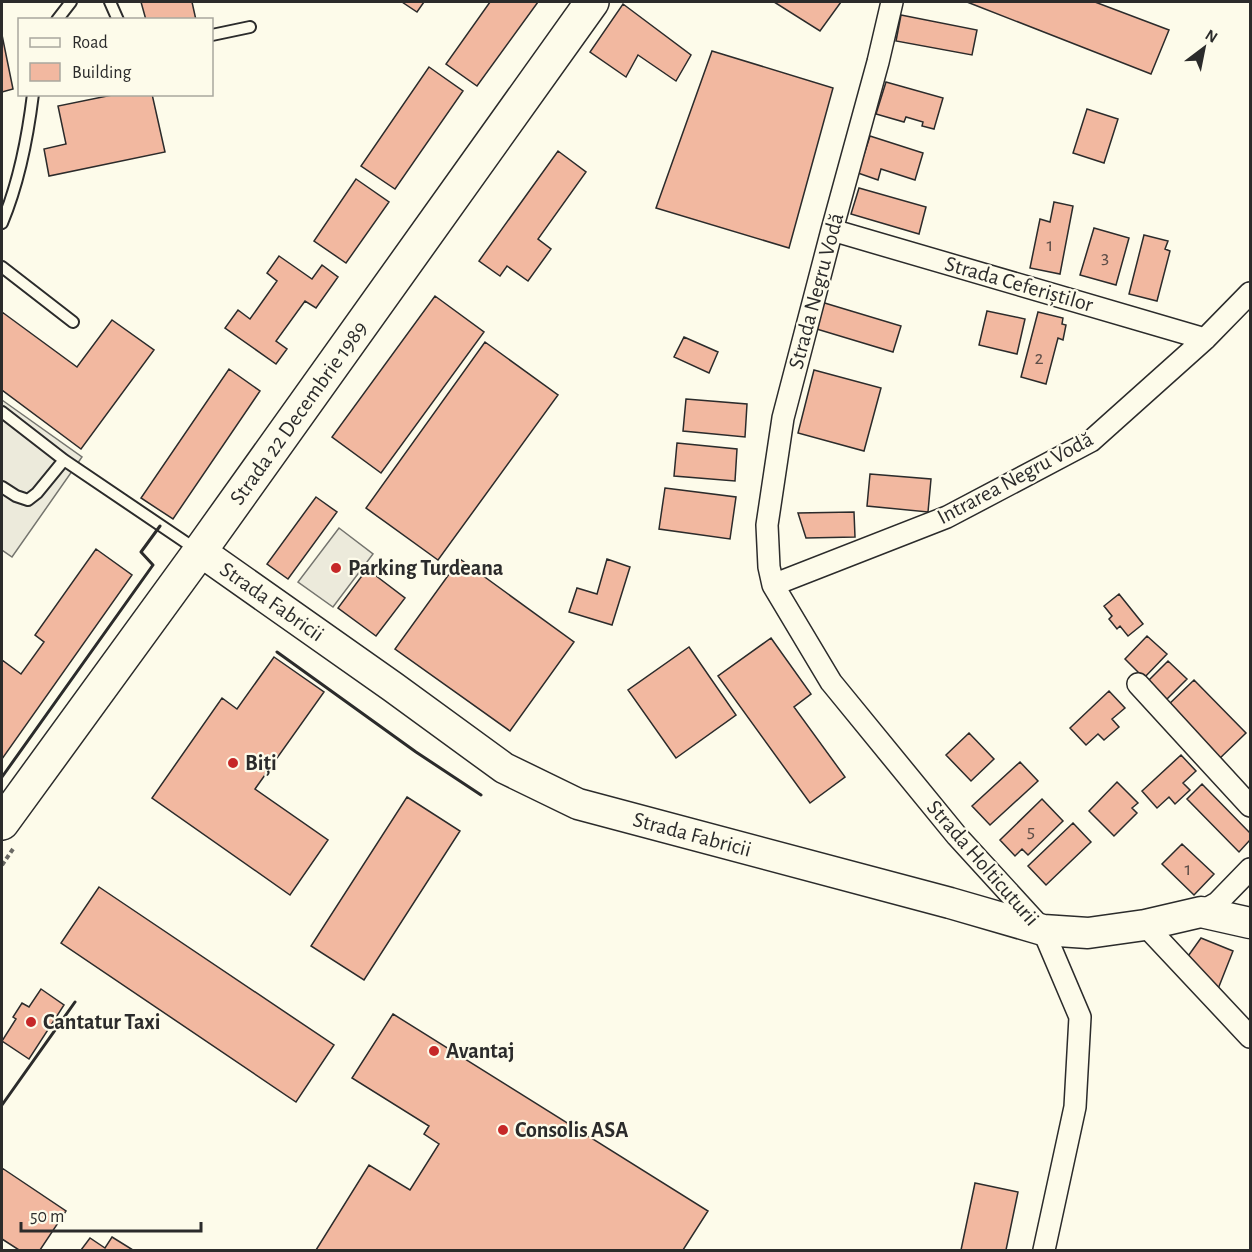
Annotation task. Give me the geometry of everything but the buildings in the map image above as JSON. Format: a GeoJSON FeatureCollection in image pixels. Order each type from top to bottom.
{"type":"FeatureCollection","features":[{"type":"Feature","properties":{"kind":"main road","name":"Strada 22 Decembrie 1989"},"geometry":{"type":"LineString","coordinates":[[2,823],[200,551],[592,2]]}},
{"type":"Feature","properties":{"kind":"street","name":"Strada Negru Vodă"},"geometry":{"type":"LineString","coordinates":[[773,585],[767,525],[783,418],[892,2]]}},
{"type":"Feature","properties":{"kind":"street","name":"Strada Ceferiștilor"},"geometry":{"type":"LineString","coordinates":[[832,230],[1205,339]]}},
{"type":"Feature","properties":{"kind":"street","name":"Intrarea Negru Vodă"},"geometry":{"type":"LineString","coordinates":[[773,585],[946,517],[1091,441],[1205,339],[1251,293]]}},
{"type":"Feature","properties":{"kind":"street","name":"Strada Fabricii"},"geometry":{"type":"LineString","coordinates":[[200,551],[504,768],[578,804],[1043,930],[1088,933],[1201,912],[1251,923]]}},
{"type":"Feature","properties":{"kind":"street","name":"Strada Holticuturii"},"geometry":{"type":"LineString","coordinates":[[773,585],[831,682],[957,836],[1043,930],[1080,1017],[1075,1107],[1044,1251]]}},
{"type":"Feature","properties":{"kind":"street"},"geometry":{"type":"LineString","coordinates":[[1138,684],[1251,806]]}},
{"type":"Feature","properties":{"kind":"street"},"geometry":{"type":"LineString","coordinates":[[1201,912],[1217,903],[1251,869]]}},
{"type":"Feature","properties":{"kind":"street"},"geometry":{"type":"LineString","coordinates":[[1145,924],[1251,1037]]}},
{"type":"Feature","properties":{"kind":"lane"},"geometry":{"type":"LineString","coordinates":[[59,18],[71,2]]}},
{"type":"Feature","properties":{"kind":"lane"},"geometry":{"type":"LineString","coordinates":[[110,2],[117,18]]}},
{"type":"Feature","properties":{"kind":"lane"},"geometry":{"type":"LineString","coordinates":[[213,35],[250,27]]}},
{"type":"Feature","properties":{"kind":"lane"},"geometry":{"type":"LineString","coordinates":[[2,223],[27,134],[33,96]]}},
{"type":"Feature","properties":{"kind":"lane"},"geometry":{"type":"LineString","coordinates":[[2,267],[73,322]]}},
{"type":"Feature","properties":{"kind":"lane"},"geometry":{"type":"LineString","coordinates":[[2,412],[64,460],[200,551]]}},
{"type":"Feature","properties":{"kind":"lane"},"geometry":{"type":"LineString","coordinates":[[2,488],[28,500],[37,493],[64,460]]}},
{"type":"Feature","properties":{"kind":"shaded area"},"geometry":{"type":"Polygon","coordinates":[[[2,400],[82,457],[12,557],[2,550],[2,400]]]}},
{"type":"Feature","properties":{"kind":"shaded area","name":"Parking Turdeana"},"geometry":{"type":"Polygon","coordinates":[[[339,528],[373,554],[333,607],[298,582],[339,528]]]}},
{"type":"Feature","properties":{"kind":"wall"},"geometry":{"type":"LineString","coordinates":[[2,777],[153,565],[141,552],[160,526]]}},
{"type":"Feature","properties":{"kind":"wall"},"geometry":{"type":"LineString","coordinates":[[277,652],[416,752],[481,795]]}},
{"type":"Feature","properties":{"kind":"wall"},"geometry":{"type":"LineString","coordinates":[[2,1105],[75,1002]]}},
{"type":"Feature","properties":{"kind":"place","name":"Parking Turdeana"},"geometry":{"type":"Point","coordinates":[336,568]}},
{"type":"Feature","properties":{"kind":"place","name":"Biți"},"geometry":{"type":"Point","coordinates":[233,763]}},
{"type":"Feature","properties":{"kind":"place","name":"Cantatur Taxi"},"geometry":{"type":"Point","coordinates":[31,1022]}},
{"type":"Feature","properties":{"kind":"place","name":"Avantaj"},"geometry":{"type":"Point","coordinates":[434,1051]}},
{"type":"Feature","properties":{"kind":"place","name":"Consolis ASA"},"geometry":{"type":"Point","coordinates":[503,1130]}}]}
